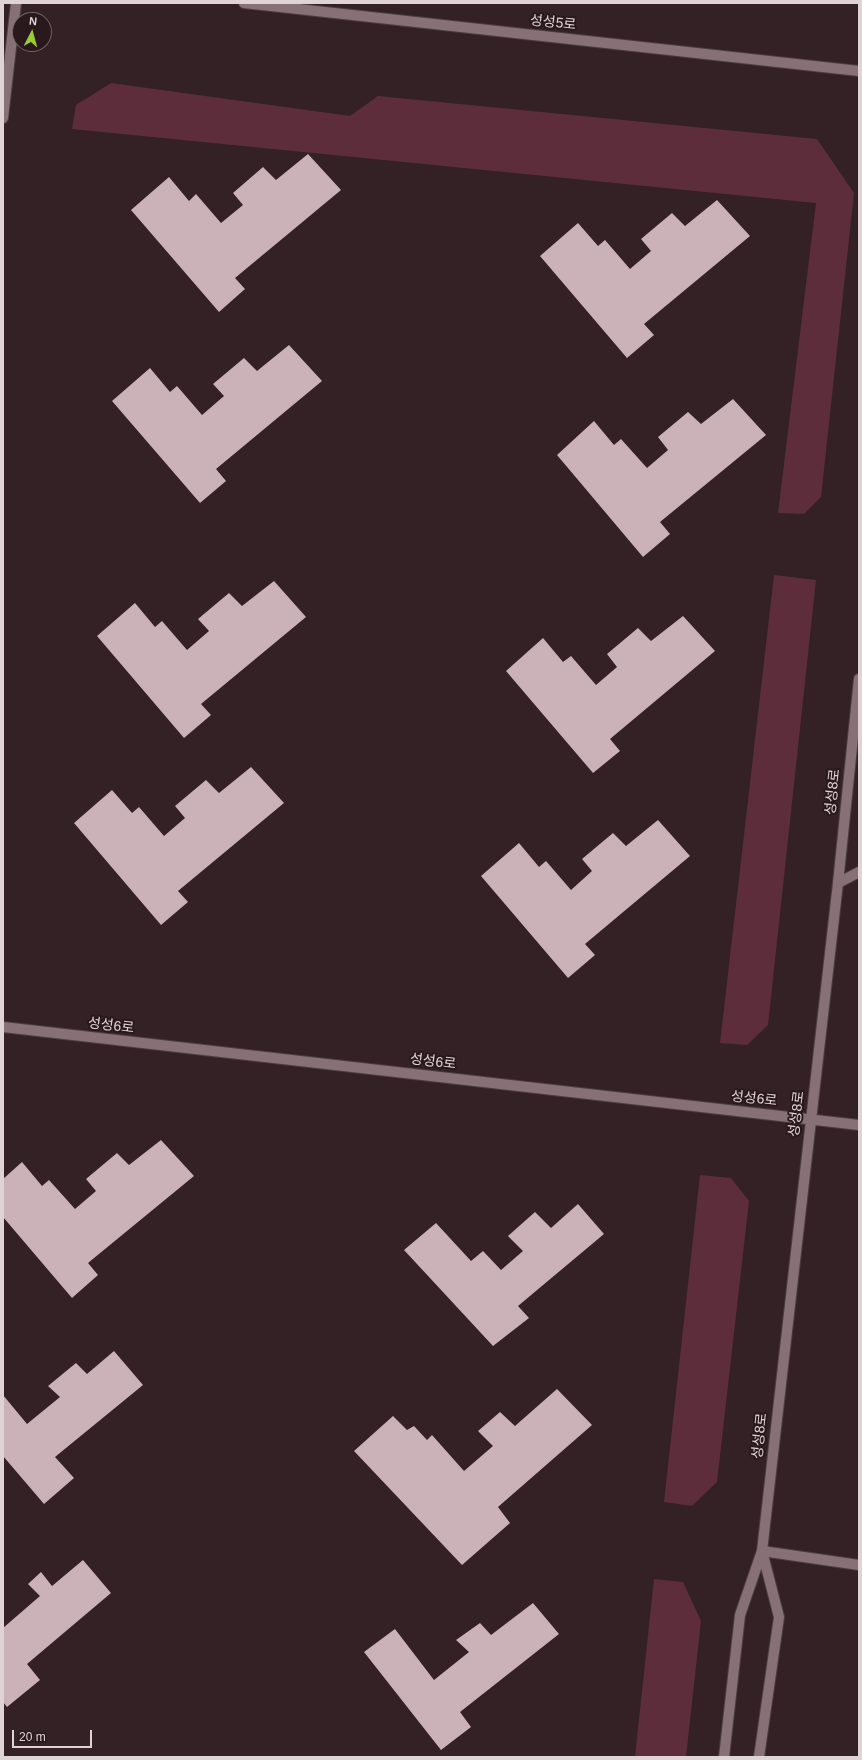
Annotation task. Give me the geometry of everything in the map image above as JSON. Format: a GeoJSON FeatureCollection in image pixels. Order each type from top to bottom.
{"type":"FeatureCollection","features":[{"type":"Feature","properties":{"kind":"street"},"geometry":{"type":"LineString","coordinates":[[3,118],[16,3]]}},
{"type":"Feature","properties":{"kind":"street","name":"성성5로"},"geometry":{"type":"LineString","coordinates":[[244,3],[859,71]]}},
{"type":"Feature","properties":{"kind":"street","name":"성성8로"},"geometry":{"type":"LineString","coordinates":[[724,1757],[740,1614],[762,1551],[838,883],[859,679]]}},
{"type":"Feature","properties":{"kind":"street"},"geometry":{"type":"LineString","coordinates":[[838,883],[859,872]]}},
{"type":"Feature","properties":{"kind":"street","name":"성성6로"},"geometry":{"type":"LineString","coordinates":[[3,1028],[859,1125]]}},
{"type":"Feature","properties":{"kind":"street"},"geometry":{"type":"LineString","coordinates":[[762,1551],[859,1565]]}},
{"type":"Feature","properties":{"kind":"street","name":"성성8로"},"geometry":{"type":"LineString","coordinates":[[759,1757],[779,1617],[762,1551]]}},
{"type":"Feature","properties":{"kind":"shaded area"},"geometry":{"type":"Polygon","coordinates":[[[111,83],[350,116],[378,96],[817,139],[854,193],[821,497],[804,514],[778,513],[816,203],[72,129],[76,105],[111,83]]]}},
{"type":"Feature","properties":{"kind":"shaded area"},"geometry":{"type":"Polygon","coordinates":[[[774,575],[816,580],[768,1025],[747,1045],[720,1043],[774,575]]]}},
{"type":"Feature","properties":{"kind":"shaded area"},"geometry":{"type":"Polygon","coordinates":[[[700,1175],[731,1178],[749,1201],[717,1482],[692,1506],[664,1502],[700,1175]]]}},
{"type":"Feature","properties":{"kind":"shaded area"},"geometry":{"type":"Polygon","coordinates":[[[654,1579],[683,1582],[701,1621],[686,1757],[635,1757],[654,1579]]]}},
{"type":"Feature","properties":{"kind":"building"},"geometry":{"type":"Polygon","coordinates":[[[308,154],[341,190],[235,278],[245,289],[219,312],[131,210],[169,177],[189,201],[196,194],[221,223],[243,205],[233,193],[263,167],[276,180],[308,154]]]}},
{"type":"Feature","properties":{"kind":"building"},"geometry":{"type":"Polygon","coordinates":[[[717,200],[750,236],[644,324],[654,335],[627,358],[540,256],[578,223],[598,246],[605,240],[630,269],[651,251],[641,239],[672,213],[685,226],[717,200]]]}},
{"type":"Feature","properties":{"kind":"building"},"geometry":{"type":"Polygon","coordinates":[[[289,345],[322,381],[216,469],[226,481],[200,503],[112,401],[150,368],[170,392],[177,386],[202,415],[224,396],[213,384],[244,358],[257,371],[289,345]]]}},
{"type":"Feature","properties":{"kind":"building"},"geometry":{"type":"Polygon","coordinates":[[[733,399],[766,435],[660,522],[670,534],[643,557],[557,455],[594,421],[614,445],[621,439],[647,468],[668,450],[658,437],[688,412],[701,424],[733,399]]]}},
{"type":"Feature","properties":{"kind":"building"},"geometry":{"type":"Polygon","coordinates":[[[274,581],[306,617],[201,704],[211,715],[184,738],[97,636],[135,603],[155,627],[162,621],[187,650],[209,631],[198,619],[229,593],[242,606],[274,581]]]}},
{"type":"Feature","properties":{"kind":"building"},"geometry":{"type":"Polygon","coordinates":[[[683,616],[715,651],[610,739],[620,751],[593,773],[506,671],[543,638],[563,662],[571,656],[596,685],[617,667],[607,654],[638,628],[651,641],[683,616]]]}},
{"type":"Feature","properties":{"kind":"building"},"geometry":{"type":"Polygon","coordinates":[[[251,767],[284,803],[178,891],[188,902],[161,925],[74,823],[112,790],[132,813],[139,807],[164,836],[185,818],[175,806],[206,780],[219,793],[251,767]]]}},
{"type":"Feature","properties":{"kind":"building"},"geometry":{"type":"Polygon","coordinates":[[[658,820],[690,856],[585,944],[595,955],[568,978],[481,876],[519,843],[539,867],[546,861],[571,890],[592,871],[582,859],[613,833],[626,846],[658,820]]]}},
{"type":"Feature","properties":{"kind":"building"},"geometry":{"type":"Polygon","coordinates":[[[161,1140],[194,1176],[88,1263],[98,1275],[72,1298],[3,1217],[3,1179],[22,1162],[42,1186],[49,1180],[75,1209],[96,1191],[86,1179],[117,1153],[129,1165],[161,1140]]]}},
{"type":"Feature","properties":{"kind":"building"},"geometry":{"type":"Polygon","coordinates":[[[578,1204],[604,1234],[518,1306],[529,1318],[493,1346],[404,1250],[436,1223],[471,1261],[483,1251],[501,1270],[523,1251],[508,1236],[535,1212],[551,1228],[578,1204]]]}},
{"type":"Feature","properties":{"kind":"building"},"geometry":{"type":"Polygon","coordinates":[[[114,1351],[143,1385],[55,1457],[74,1478],[44,1504],[3,1456],[3,1395],[27,1424],[60,1397],[48,1386],[76,1363],[87,1374],[114,1351]]]}},
{"type":"Feature","properties":{"kind":"building"},"geometry":{"type":"Polygon","coordinates":[[[557,1389],[592,1425],[498,1507],[510,1523],[462,1565],[354,1451],[393,1416],[407,1430],[414,1426],[427,1440],[432,1435],[464,1471],[493,1446],[478,1431],[500,1412],[515,1426],[557,1389]]]}},
{"type":"Feature","properties":{"kind":"building"},"geometry":{"type":"Polygon","coordinates":[[[83,1560],[111,1593],[27,1664],[40,1680],[7,1707],[3,1702],[3,1628],[40,1596],[28,1584],[41,1572],[52,1586],[83,1560]]]}},
{"type":"Feature","properties":{"kind":"building"},"geometry":{"type":"Polygon","coordinates":[[[533,1603],[559,1634],[460,1712],[471,1727],[441,1750],[364,1652],[395,1629],[434,1680],[469,1652],[456,1640],[480,1623],[491,1635],[533,1603]]]}}]}
